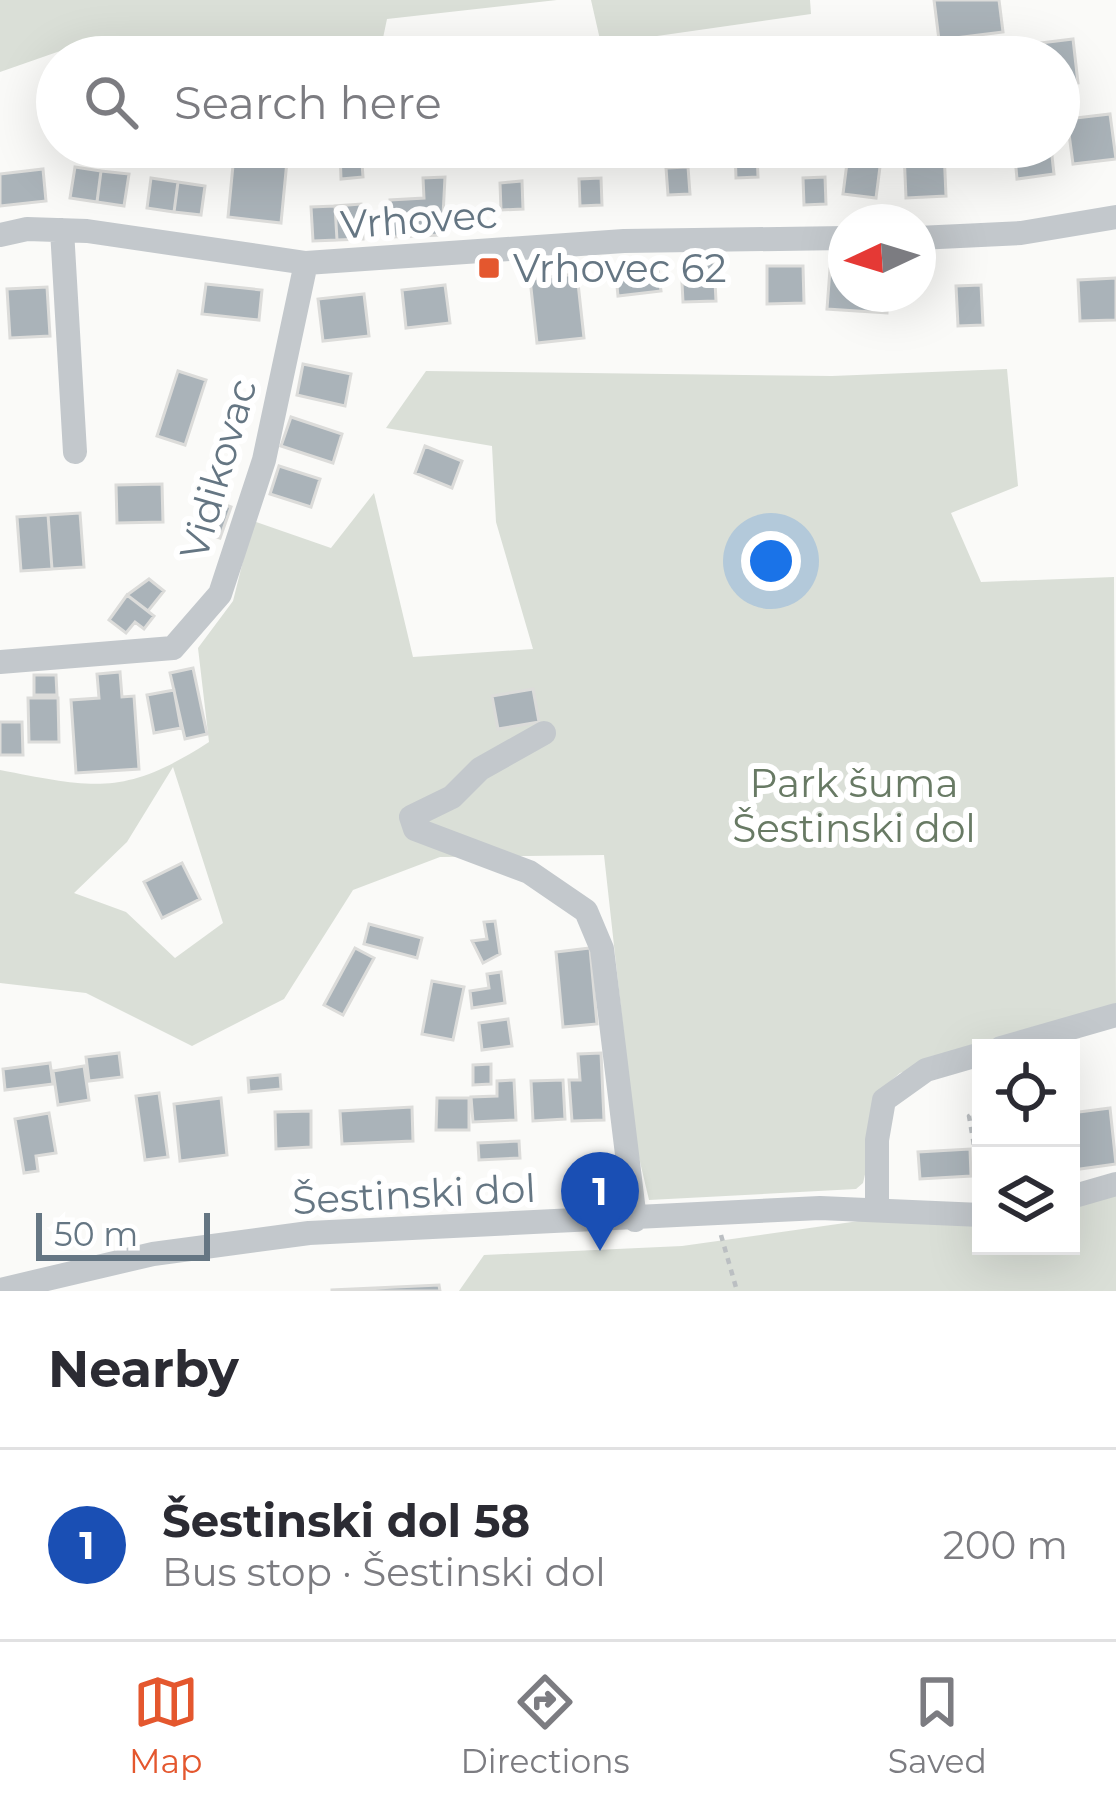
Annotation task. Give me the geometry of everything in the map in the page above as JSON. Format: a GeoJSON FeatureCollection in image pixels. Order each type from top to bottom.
{"type":"FeatureCollection","features":[{"type":"Feature","properties":{"kind":"street"},"geometry":{"type":"LineString","coordinates":[[936,237],[1021,233],[1116,217]]}},
{"type":"Feature","properties":{"kind":"street"},"geometry":{"type":"LineString","coordinates":[[62,230],[75,452]]}},
{"type":"Feature","properties":{"kind":"street","name":"Vrhovec"},"geometry":{"type":"LineString","coordinates":[[0,235],[62,230],[305,263],[624,241],[828,238]]}},
{"type":"Feature","properties":{"kind":"street","name":"Vidikovac"},"geometry":{"type":"LineString","coordinates":[[0,662],[173,648],[220,594],[264,460],[305,263]]}},
{"type":"Feature","properties":{"kind":"street"},"geometry":{"type":"LineString","coordinates":[[544,733],[480,769],[452,797],[411,817],[415,829],[529,872],[586,911],[602,949],[635,1220]]}},
{"type":"Feature","properties":{"kind":"street"},"geometry":{"type":"LineString","coordinates":[[1032,1039],[1116,1015]]}},
{"type":"Feature","properties":{"kind":"street"},"geometry":{"type":"LineString","coordinates":[[877,1209],[877,1140],[884,1100],[926,1070],[972,1057]]}},
{"type":"Feature","properties":{"kind":"street"},"geometry":{"type":"LineString","coordinates":[[1080,1194],[1116,1184]]}},
{"type":"Feature","properties":{"kind":"street","name":"Šestinski dol"},"geometry":{"type":"LineString","coordinates":[[0,1290],[153,1254],[308,1233],[877,1209],[972,1214]]}},
{"type":"Feature","properties":{"kind":"path"},"geometry":{"type":"LineString","coordinates":[[720,1229],[737,1291]]}},
{"type":"Feature","properties":{"kind":"green space"},"geometry":{"type":"Polygon","coordinates":[[[0,0],[557,0],[387,19],[383,36],[36,36],[36,59],[0,72],[0,0]]]}},
{"type":"Feature","properties":{"kind":"green space"},"geometry":{"type":"Polygon","coordinates":[[[591,0],[810,0],[811,14],[657,36],[599,36],[591,0]]]}},
{"type":"Feature","properties":{"kind":"green space","name":"Park šuma Šestinski dol"},"geometry":{"type":"Polygon","coordinates":[[[1007,369],[1018,486],[951,513],[981,582],[1114,577],[1116,1008],[1013,1039],[972,1039],[972,1051],[900,1073],[886,1085],[863,1183],[856,1189],[649,1200],[636,1145],[604,855],[440,857],[353,890],[284,999],[192,1046],[86,993],[0,983],[0,770],[60,781],[108,783],[154,772],[209,742],[198,648],[233,601],[253,521],[331,548],[374,493],[413,657],[533,649],[496,522],[492,446],[386,428],[426,371],[832,376],[1007,369]],[[173,767],[127,842],[74,893],[126,912],[175,958],[223,923],[173,767]]]}},
{"type":"Feature","properties":{"kind":"green space"},"geometry":{"type":"Polygon","coordinates":[[[1116,1195],[1116,1291],[459,1291],[484,1255],[682,1246],[866,1220],[972,1225],[972,1255],[1080,1255],[1080,1206],[1116,1195]]]}},
{"type":"Feature","properties":{"kind":"building"},"geometry":{"type":"Polygon","coordinates":[[[934,0],[999,0],[1003,32],[938,36],[934,0]]]}},
{"type":"Feature","properties":{"kind":"building"},"geometry":{"type":"Polygon","coordinates":[[[1110,114],[1116,159],[1080,163],[1080,117],[1110,114]]]}},
{"type":"Feature","properties":{"kind":"building"},"geometry":{"type":"Polygon","coordinates":[[[75,168],[101,171],[97,202],[70,198],[75,168]]]}},
{"type":"Feature","properties":{"kind":"building"},"geometry":{"type":"Polygon","coordinates":[[[233,168],[286,168],[281,223],[228,217],[233,168]]]}},
{"type":"Feature","properties":{"kind":"building"},"geometry":{"type":"Polygon","coordinates":[[[341,168],[362,168],[363,177],[341,179],[341,168]]]}},
{"type":"Feature","properties":{"kind":"building"},"geometry":{"type":"Polygon","coordinates":[[[666,168],[688,168],[690,194],[668,195],[666,168]]]}},
{"type":"Feature","properties":{"kind":"building"},"geometry":{"type":"Polygon","coordinates":[[[736,168],[758,168],[758,177],[736,178],[736,168]]]}},
{"type":"Feature","properties":{"kind":"building"},"geometry":{"type":"Polygon","coordinates":[[[846,168],[880,168],[876,198],[843,194],[846,168]]]}},
{"type":"Feature","properties":{"kind":"building"},"geometry":{"type":"Polygon","coordinates":[[[905,168],[945,168],[946,196],[906,198],[905,168]]]}},
{"type":"Feature","properties":{"kind":"building"},"geometry":{"type":"Polygon","coordinates":[[[1016,168],[1053,168],[1054,174],[1017,179],[1016,168]]]}},
{"type":"Feature","properties":{"kind":"building"},"geometry":{"type":"Polygon","coordinates":[[[43,169],[46,201],[0,206],[0,174],[43,169]]]}},
{"type":"Feature","properties":{"kind":"building"},"geometry":{"type":"Polygon","coordinates":[[[101,171],[129,174],[124,206],[97,202],[101,171]]]}},
{"type":"Feature","properties":{"kind":"building"},"geometry":{"type":"Polygon","coordinates":[[[445,177],[442,235],[392,237],[390,200],[424,198],[423,178],[445,177]]]}},
{"type":"Feature","properties":{"kind":"building"},"geometry":{"type":"Polygon","coordinates":[[[825,177],[826,204],[804,205],[803,178],[825,177]]]}},
{"type":"Feature","properties":{"kind":"building"},"geometry":{"type":"Polygon","coordinates":[[[151,178],[178,182],[174,212],[147,208],[151,178]]]}},
{"type":"Feature","properties":{"kind":"building"},"geometry":{"type":"Polygon","coordinates":[[[601,178],[602,205],[580,206],[579,179],[601,178]]]}},
{"type":"Feature","properties":{"kind":"building"},"geometry":{"type":"Polygon","coordinates":[[[522,181],[523,209],[501,210],[500,183],[522,181]]]}},
{"type":"Feature","properties":{"kind":"building"},"geometry":{"type":"Polygon","coordinates":[[[178,182],[205,186],[201,215],[174,212],[178,182]]]}},
{"type":"Feature","properties":{"kind":"building"},"geometry":{"type":"Polygon","coordinates":[[[361,204],[363,239],[337,240],[335,206],[361,204]]]}},
{"type":"Feature","properties":{"kind":"building"},"geometry":{"type":"Polygon","coordinates":[[[335,206],[337,240],[313,241],[311,207],[335,206]]]}},
{"type":"Feature","properties":{"kind":"building"},"geometry":{"type":"Polygon","coordinates":[[[657,261],[661,291],[618,296],[615,266],[657,261]]]}},
{"type":"Feature","properties":{"kind":"building"},"geometry":{"type":"Polygon","coordinates":[[[714,262],[716,301],[683,302],[681,264],[714,262]]]}},
{"type":"Feature","properties":{"kind":"building"},"geometry":{"type":"Polygon","coordinates":[[[767,266],[803,266],[804,303],[767,304],[767,266]]]}},
{"type":"Feature","properties":{"kind":"building"},"geometry":{"type":"Polygon","coordinates":[[[577,274],[584,338],[537,343],[530,279],[577,274]]]}},
{"type":"Feature","properties":{"kind":"building"},"geometry":{"type":"Polygon","coordinates":[[[1116,278],[1116,320],[1080,321],[1078,280],[1116,278]]]}},
{"type":"Feature","properties":{"kind":"building"},"geometry":{"type":"Polygon","coordinates":[[[206,284],[262,290],[259,320],[202,314],[206,284]]]}},
{"type":"Feature","properties":{"kind":"building"},"geometry":{"type":"Polygon","coordinates":[[[445,285],[450,323],[406,328],[402,290],[445,285]]]}},
{"type":"Feature","properties":{"kind":"building"},"geometry":{"type":"Polygon","coordinates":[[[981,285],[983,325],[958,326],[956,286],[981,285]]]}},
{"type":"Feature","properties":{"kind":"building"},"geometry":{"type":"Polygon","coordinates":[[[47,287],[50,336],[10,338],[7,289],[47,287]]]}},
{"type":"Feature","properties":{"kind":"building"},"geometry":{"type":"Polygon","coordinates":[[[364,294],[369,336],[323,341],[318,299],[364,294]]]}},
{"type":"Feature","properties":{"kind":"building"},"geometry":{"type":"Polygon","coordinates":[[[303,364],[351,374],[345,406],[297,395],[303,364]]]}},
{"type":"Feature","properties":{"kind":"building"},"geometry":{"type":"Polygon","coordinates":[[[178,371],[206,380],[185,445],[157,436],[178,371]]]}},
{"type":"Feature","properties":{"kind":"building"},"geometry":{"type":"Polygon","coordinates":[[[291,417],[342,434],[333,463],[281,446],[291,417]]]}},
{"type":"Feature","properties":{"kind":"building"},"geometry":{"type":"Polygon","coordinates":[[[425,446],[462,461],[452,488],[415,473],[425,446]]]}},
{"type":"Feature","properties":{"kind":"building"},"geometry":{"type":"Polygon","coordinates":[[[279,466],[320,479],[311,507],[270,494],[279,466]]]}},
{"type":"Feature","properties":{"kind":"building"},"geometry":{"type":"Polygon","coordinates":[[[162,484],[163,522],[117,523],[116,485],[162,484]]]}},
{"type":"Feature","properties":{"kind":"building"},"geometry":{"type":"Polygon","coordinates":[[[218,502],[231,507],[220,538],[208,534],[218,502]]]}},
{"type":"Feature","properties":{"kind":"building"},"geometry":{"type":"Polygon","coordinates":[[[80,513],[84,567],[52,569],[48,515],[80,513]]]}},
{"type":"Feature","properties":{"kind":"building"},"geometry":{"type":"Polygon","coordinates":[[[48,515],[52,569],[21,571],[17,517],[48,515]]]}},
{"type":"Feature","properties":{"kind":"building"},"geometry":{"type":"Polygon","coordinates":[[[149,579],[164,591],[148,611],[127,595],[149,579]]]}},
{"type":"Feature","properties":{"kind":"building"},"geometry":{"type":"Polygon","coordinates":[[[127,595],[154,616],[144,629],[135,622],[126,633],[109,620],[127,595]]]}},
{"type":"Feature","properties":{"kind":"building"},"geometry":{"type":"Polygon","coordinates":[[[193,668],[207,734],[185,739],[170,673],[193,668]]]}},
{"type":"Feature","properties":{"kind":"building"},"geometry":{"type":"Polygon","coordinates":[[[120,672],[122,697],[134,696],[139,769],[76,773],[71,700],[99,698],[97,674],[120,672]]]}},
{"type":"Feature","properties":{"kind":"building"},"geometry":{"type":"Polygon","coordinates":[[[34,675],[56,675],[57,695],[34,695],[34,675]]]}},
{"type":"Feature","properties":{"kind":"building"},"geometry":{"type":"Polygon","coordinates":[[[533,689],[539,722],[498,729],[492,696],[533,689]]]}},
{"type":"Feature","properties":{"kind":"building"},"geometry":{"type":"Polygon","coordinates":[[[174,690],[181,728],[154,733],[147,695],[174,690]]]}},
{"type":"Feature","properties":{"kind":"building"},"geometry":{"type":"Polygon","coordinates":[[[28,698],[58,698],[59,742],[29,742],[28,698]]]}},
{"type":"Feature","properties":{"kind":"building"},"geometry":{"type":"Polygon","coordinates":[[[0,722],[22,722],[23,755],[0,755],[0,722]]]}},
{"type":"Feature","properties":{"kind":"building"},"geometry":{"type":"Polygon","coordinates":[[[182,863],[200,899],[162,918],[144,882],[182,863]]]}},
{"type":"Feature","properties":{"kind":"building"},"geometry":{"type":"Polygon","coordinates":[[[495,921],[500,954],[483,963],[472,941],[487,939],[484,922],[495,921]]]}},
{"type":"Feature","properties":{"kind":"building"},"geometry":{"type":"Polygon","coordinates":[[[369,924],[422,938],[417,958],[364,944],[369,924]]]}},
{"type":"Feature","properties":{"kind":"building"},"geometry":{"type":"Polygon","coordinates":[[[355,948],[374,958],[343,1015],[324,1005],[355,948]]]}},
{"type":"Feature","properties":{"kind":"building"},"geometry":{"type":"Polygon","coordinates":[[[590,948],[597,1024],[563,1027],[556,952],[590,948]]]}},
{"type":"Feature","properties":{"kind":"building"},"geometry":{"type":"Polygon","coordinates":[[[501,972],[505,1003],[472,1008],[470,991],[489,988],[487,974],[501,972]]]}},
{"type":"Feature","properties":{"kind":"building"},"geometry":{"type":"Polygon","coordinates":[[[432,981],[464,987],[453,1040],[422,1034],[432,981]]]}},
{"type":"Feature","properties":{"kind":"building"},"geometry":{"type":"Polygon","coordinates":[[[508,1019],[512,1046],[482,1050],[479,1023],[508,1019]]]}},
{"type":"Feature","properties":{"kind":"building"},"geometry":{"type":"Polygon","coordinates":[[[119,1053],[122,1077],[89,1081],[86,1057],[119,1053]]]}},
{"type":"Feature","properties":{"kind":"building"},"geometry":{"type":"Polygon","coordinates":[[[601,1053],[604,1120],[572,1121],[569,1080],[580,1080],[578,1054],[601,1053]]]}},
{"type":"Feature","properties":{"kind":"building"},"geometry":{"type":"Polygon","coordinates":[[[50,1063],[53,1084],[5,1090],[3,1069],[50,1063]]]}},
{"type":"Feature","properties":{"kind":"building"},"geometry":{"type":"Polygon","coordinates":[[[491,1064],[491,1084],[473,1085],[473,1065],[491,1064]]]}},
{"type":"Feature","properties":{"kind":"building"},"geometry":{"type":"Polygon","coordinates":[[[84,1066],[89,1100],[58,1105],[53,1071],[84,1066]]]}},
{"type":"Feature","properties":{"kind":"building"},"geometry":{"type":"Polygon","coordinates":[[[280,1075],[281,1089],[249,1092],[248,1078],[280,1075]]]}},
{"type":"Feature","properties":{"kind":"building"},"geometry":{"type":"Polygon","coordinates":[[[514,1080],[516,1120],[473,1122],[471,1097],[497,1096],[497,1081],[514,1080]]]}},
{"type":"Feature","properties":{"kind":"building"},"geometry":{"type":"Polygon","coordinates":[[[563,1080],[565,1119],[533,1121],[531,1081],[563,1080]]]}},
{"type":"Feature","properties":{"kind":"building"},"geometry":{"type":"Polygon","coordinates":[[[159,1093],[168,1157],[145,1160],[136,1096],[159,1093]]]}},
{"type":"Feature","properties":{"kind":"building"},"geometry":{"type":"Polygon","coordinates":[[[221,1098],[227,1155],[180,1161],[174,1104],[221,1098]]]}},
{"type":"Feature","properties":{"kind":"building"},"geometry":{"type":"Polygon","coordinates":[[[437,1098],[469,1098],[469,1130],[436,1130],[437,1098]]]}},
{"type":"Feature","properties":{"kind":"building"},"geometry":{"type":"Polygon","coordinates":[[[412,1107],[413,1141],[342,1144],[340,1111],[412,1107]]]}},
{"type":"Feature","properties":{"kind":"building"},"geometry":{"type":"Polygon","coordinates":[[[1110,1108],[1116,1164],[1080,1169],[1080,1112],[1110,1108]]]}},
{"type":"Feature","properties":{"kind":"building"},"geometry":{"type":"Polygon","coordinates":[[[311,1111],[311,1147],[276,1149],[275,1112],[311,1111]]]}},
{"type":"Feature","properties":{"kind":"building"},"geometry":{"type":"Polygon","coordinates":[[[49,1113],[56,1153],[36,1156],[38,1171],[24,1173],[15,1119],[49,1113]]]}},
{"type":"Feature","properties":{"kind":"building"},"geometry":{"type":"Polygon","coordinates":[[[519,1141],[520,1158],[479,1160],[478,1143],[519,1141]]]}},
{"type":"Feature","properties":{"kind":"building"},"geometry":{"type":"Polygon","coordinates":[[[970,1149],[971,1176],[920,1179],[918,1152],[970,1149]]]}},
{"type":"Feature","properties":{"kind":"building"},"geometry":{"type":"Polygon","coordinates":[[[439,1285],[440,1291],[332,1291],[332,1290],[439,1285]]]}},
{"type":"Feature","properties":{"kind":"place","name":"Vrhovec 62"},"geometry":{"type":"Point","coordinates":[489,268]}},
{"type":"Feature","properties":{"kind":"place","name":"Šestinski dol 58"},"geometry":{"type":"Point","coordinates":[600,1251]}}]}
